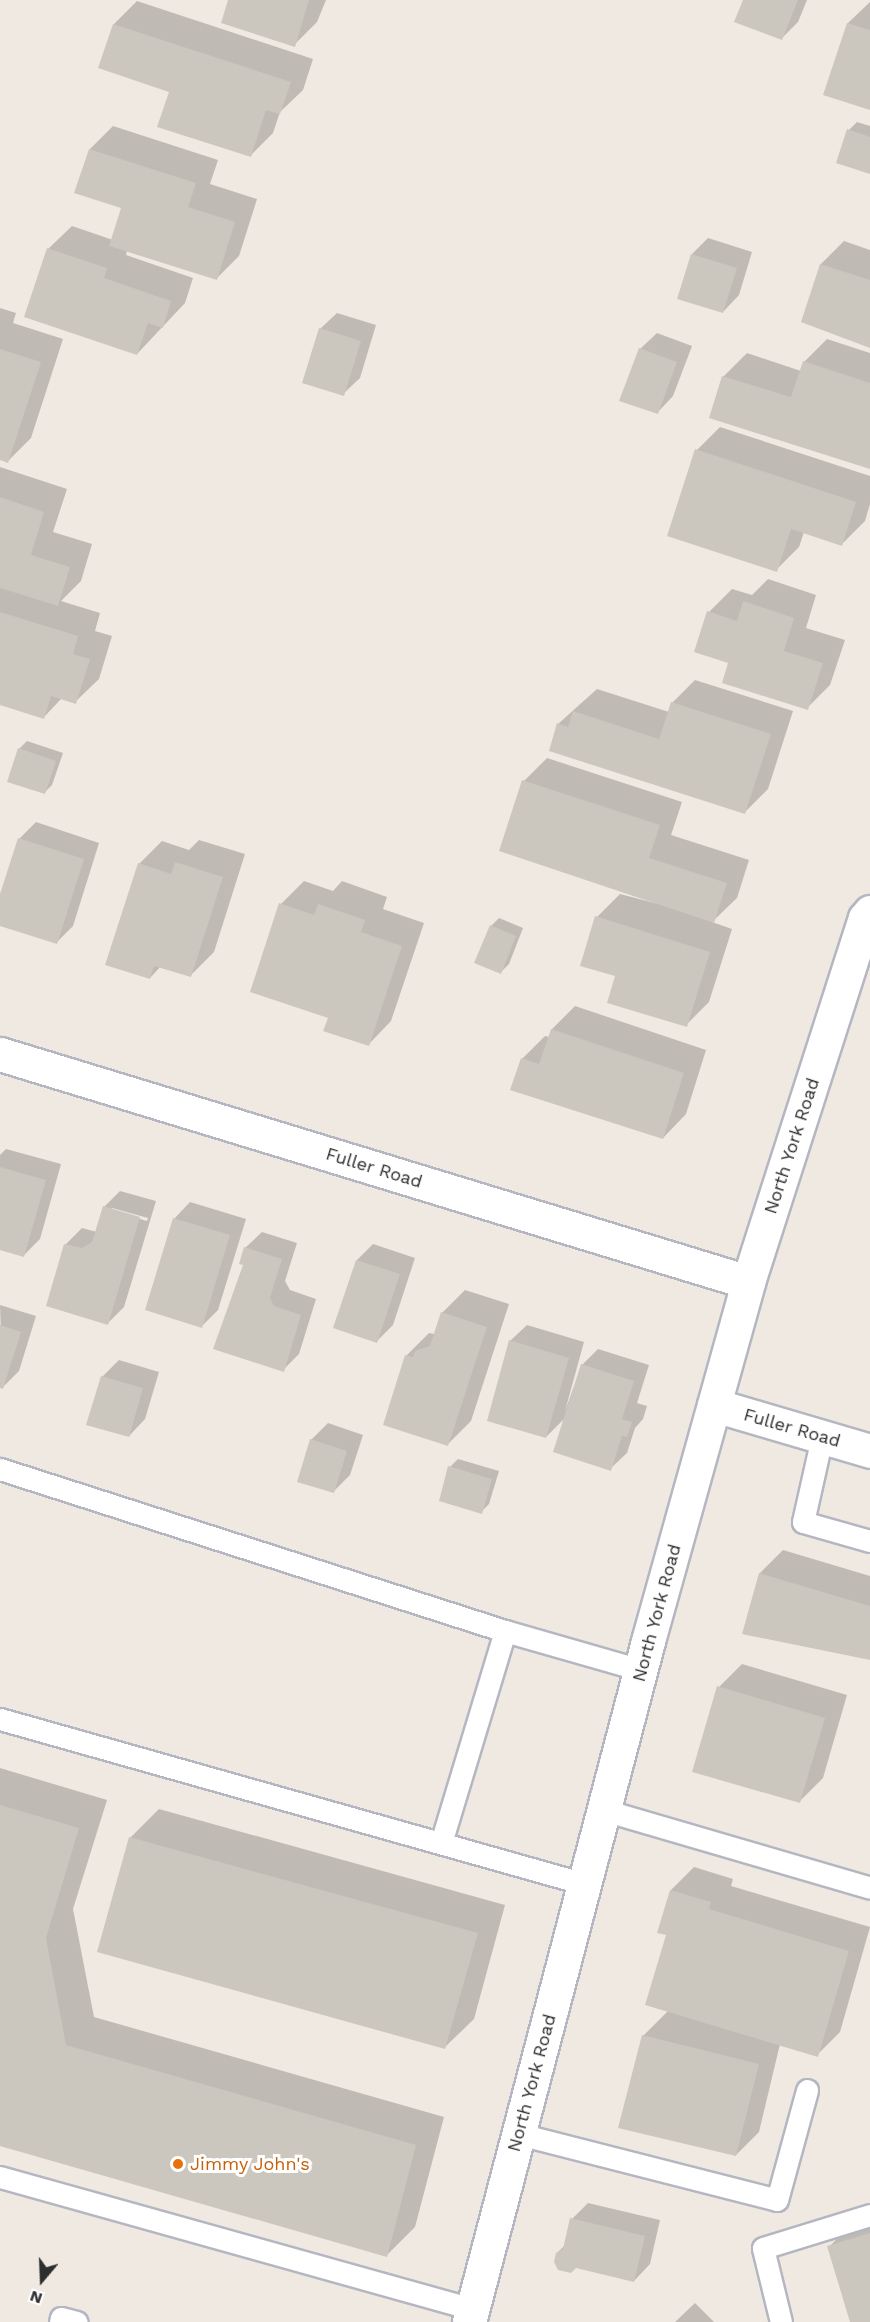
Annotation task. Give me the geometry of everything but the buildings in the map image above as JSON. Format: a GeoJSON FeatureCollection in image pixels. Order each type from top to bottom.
{"type":"FeatureCollection","features":[{"type":"Feature","properties":{"kind":"main road","name":"North York Road"},"geometry":{"type":"LineString","coordinates":[[471,2316],[641,1670],[748,1282],[868,910]]}},
{"type":"Feature","properties":{"kind":"main road","name":"Fuller Road"},"geometry":{"type":"LineString","coordinates":[[0,1054],[748,1282]]}},
{"type":"Feature","properties":{"kind":"main road","name":"Fuller Road"},"geometry":{"type":"LineString","coordinates":[[714,1405],[870,1451]]}},
{"type":"Feature","properties":{"kind":"lane"},"geometry":{"type":"LineString","coordinates":[[822,1437],[803,1521],[870,1541]]}},
{"type":"Feature","properties":{"kind":"lane"},"geometry":{"type":"LineString","coordinates":[[0,1469],[505,1631],[641,1670]]}},
{"type":"Feature","properties":{"kind":"lane"},"geometry":{"type":"LineString","coordinates":[[441,1843],[505,1631]]}},
{"type":"Feature","properties":{"kind":"lane"},"geometry":{"type":"LineString","coordinates":[[0,1719],[585,1884]]}},
{"type":"Feature","properties":{"kind":"lane"},"geometry":{"type":"LineString","coordinates":[[604,1810],[870,1888]]}},
{"type":"Feature","properties":{"kind":"lane"},"geometry":{"type":"LineString","coordinates":[[519,2134],[777,2200],[807,2090]]}},
{"type":"Feature","properties":{"kind":"lane"},"geometry":{"type":"LineString","coordinates":[[0,2177],[471,2316]]}},
{"type":"Feature","properties":{"kind":"lane"},"geometry":{"type":"LineString","coordinates":[[781,2322],[762,2248],[870,2215]]}},
{"type":"Feature","properties":{"kind":"lane"},"geometry":{"type":"LineString","coordinates":[[60,2322],[61,2318],[77,2322]]}},
{"type":"Feature","properties":{"kind":"place","name":"Jimmy John's"},"geometry":{"type":"Point","coordinates":[178,2164]}}]}
